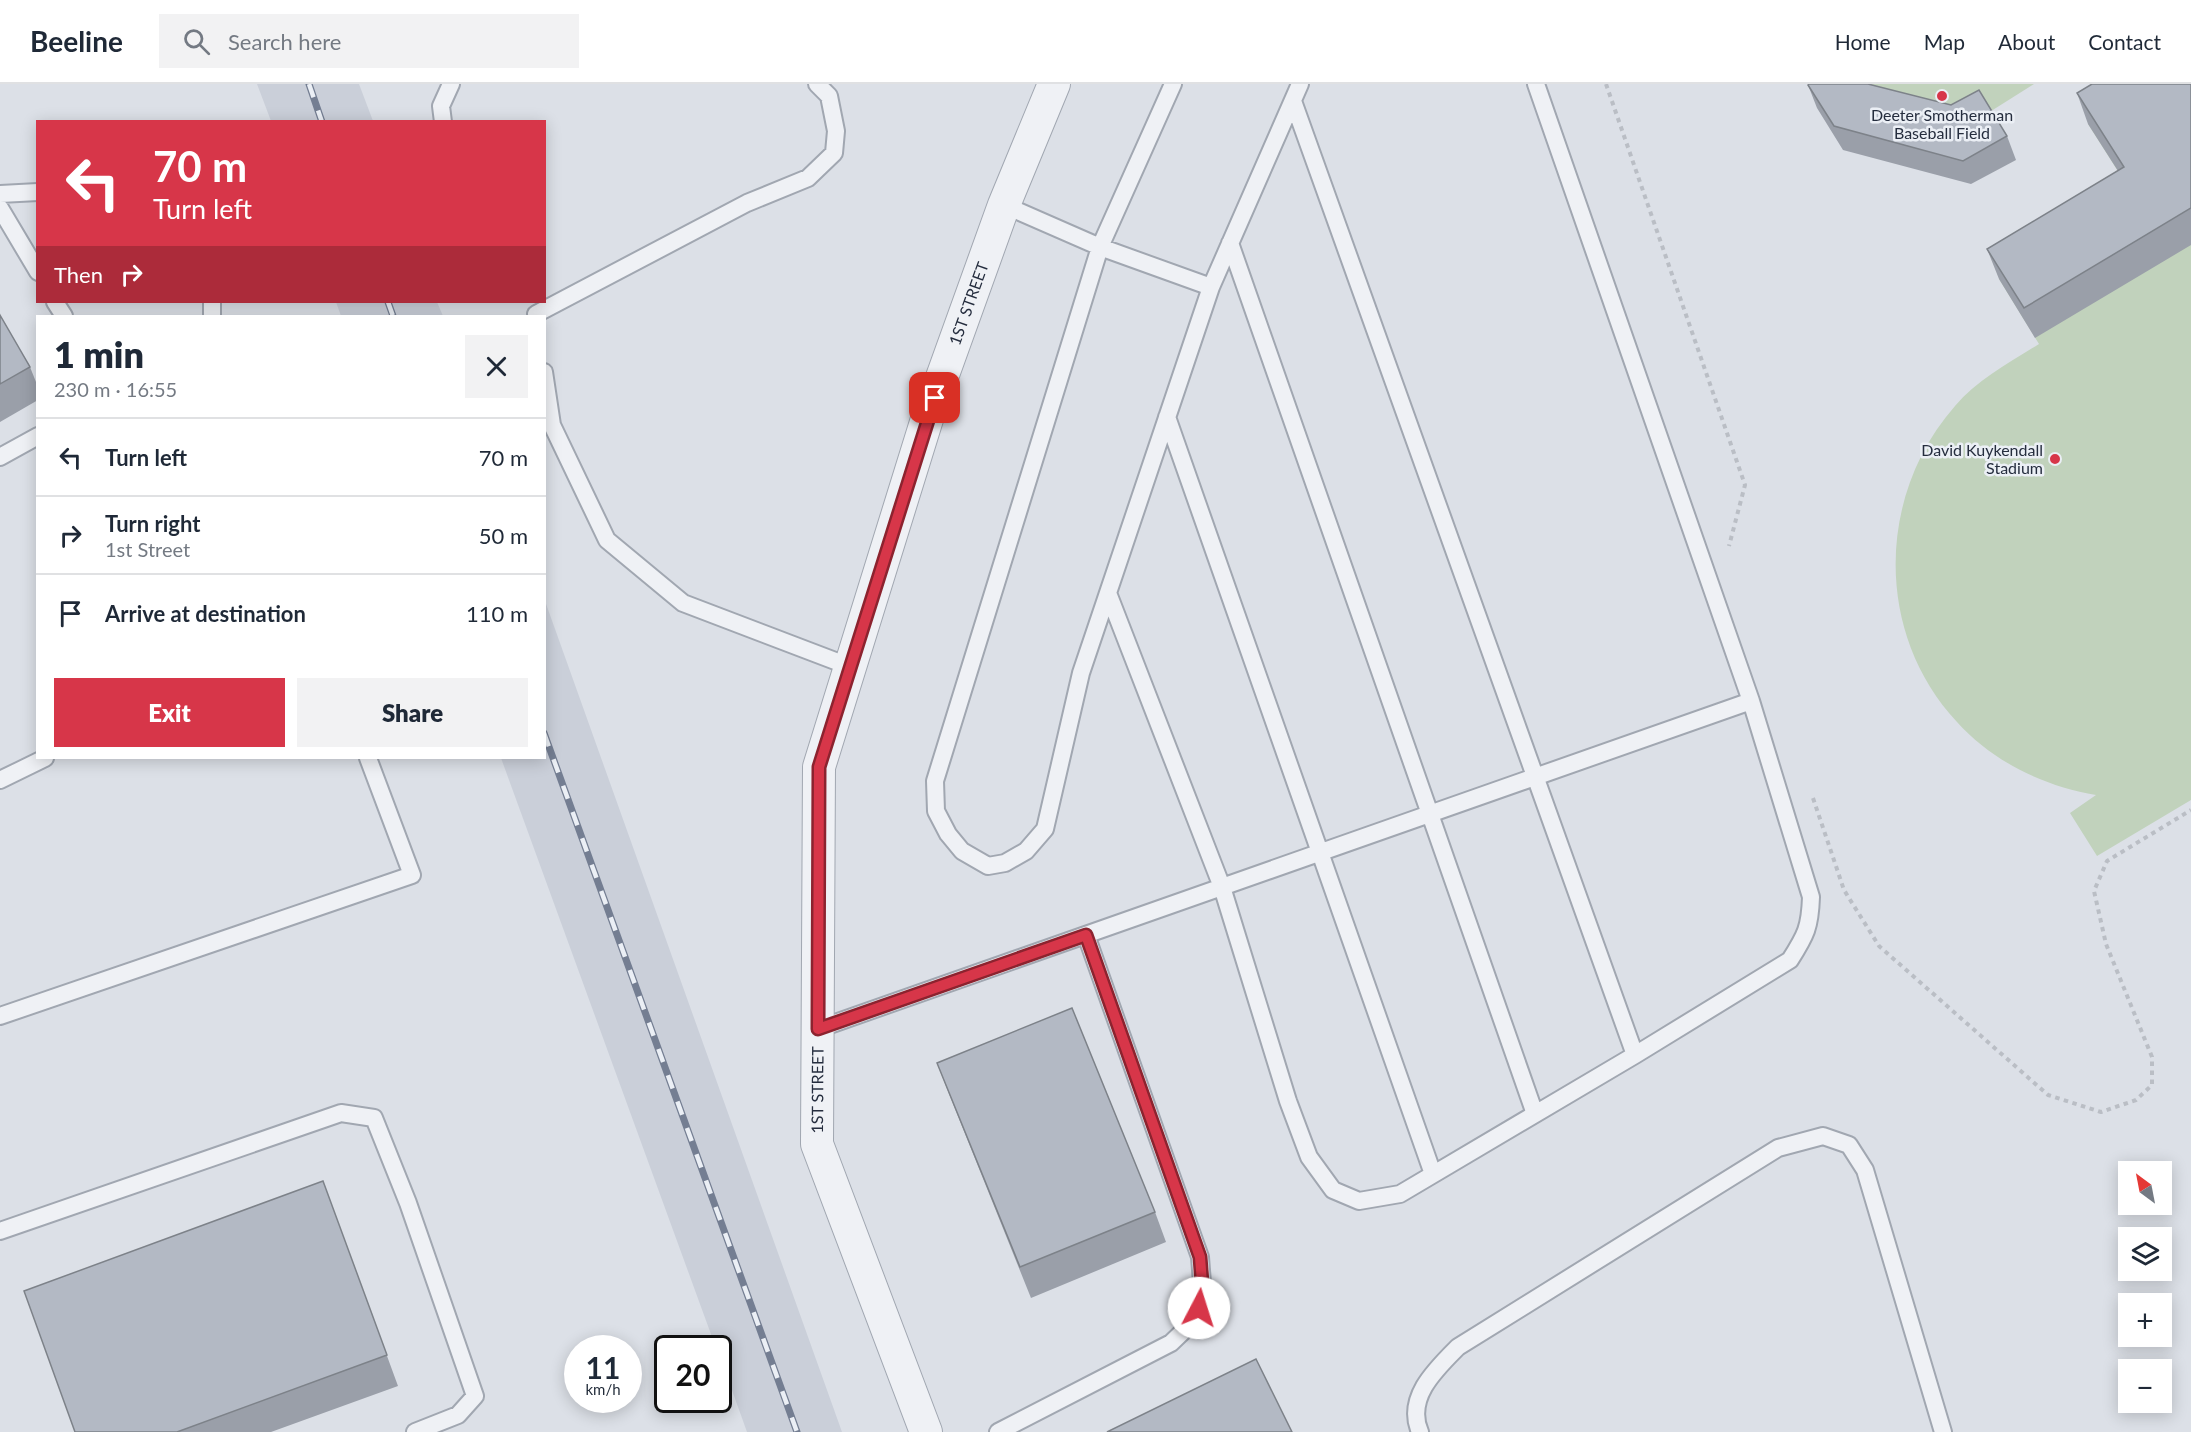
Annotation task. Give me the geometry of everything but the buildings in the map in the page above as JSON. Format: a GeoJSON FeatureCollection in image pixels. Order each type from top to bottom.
{"type":"FeatureCollection","features":[{"type":"Feature","properties":{"kind":"street","name":"1ST STREET"},"geometry":{"type":"LineString","coordinates":[[926,1432],[817,1144],[819,767],[927,419],[1004,205],[1054,84]]}},
{"type":"Feature","properties":{"kind":"lane"},"geometry":{"type":"LineString","coordinates":[[443,120],[441,106],[451,84]]}},
{"type":"Feature","properties":{"kind":"lane"},"geometry":{"type":"LineString","coordinates":[[534,311],[747,203],[808,178],[834,153],[836,131],[830,96],[817,84]]}},
{"type":"Feature","properties":{"kind":"lane"},"geometry":{"type":"LineString","coordinates":[[1173,84],[1100,246],[935,781],[936,812],[948,834],[962,851],[988,866],[1005,863],[1026,851],[1045,829],[1081,673],[1211,287],[1300,84]]}},
{"type":"Feature","properties":{"kind":"lane"},"geometry":{"type":"LineString","coordinates":[[1108,593],[1222,887],[1288,1101],[1309,1156],[1333,1191],[1359,1201],[1400,1194],[1790,960],[1804,939],[1810,922],[1811,897],[1751,701],[1536,84]]}},
{"type":"Feature","properties":{"kind":"lane"},"geometry":{"type":"LineString","coordinates":[[1293,101],[1635,1055]]}},
{"type":"Feature","properties":{"kind":"lane"},"geometry":{"type":"LineString","coordinates":[[0,194],[36,192]]}},
{"type":"Feature","properties":{"kind":"lane"},"geometry":{"type":"LineString","coordinates":[[1004,205],[1100,246],[1211,287]]}},
{"type":"Feature","properties":{"kind":"lane"},"geometry":{"type":"LineString","coordinates":[[0,208],[36,269]]}},
{"type":"Feature","properties":{"kind":"lane"},"geometry":{"type":"LineString","coordinates":[[1230,243],[1535,1114]]}},
{"type":"Feature","properties":{"kind":"lane"},"geometry":{"type":"LineString","coordinates":[[546,385],[552,425],[607,540],[683,603],[851,667]]}},
{"type":"Feature","properties":{"kind":"lane"},"geometry":{"type":"LineString","coordinates":[[1167,417],[1433,1174]]}},
{"type":"Feature","properties":{"kind":"lane"},"geometry":{"type":"LineString","coordinates":[[0,457],[36,437]]}},
{"type":"Feature","properties":{"kind":"lane"},"geometry":{"type":"LineString","coordinates":[[818,1029],[1751,701]]}},
{"type":"Feature","properties":{"kind":"lane"},"geometry":{"type":"LineString","coordinates":[[0,780],[43,759]]}},
{"type":"Feature","properties":{"kind":"lane"},"geometry":{"type":"LineString","coordinates":[[0,1016],[412,875],[368,759]]}},
{"type":"Feature","properties":{"kind":"lane"},"geometry":{"type":"LineString","coordinates":[[998,1432],[1171,1343],[1195,1320],[1203,1296],[1200,1257],[1086,935]]}},
{"type":"Feature","properties":{"kind":"lane"},"geometry":{"type":"LineString","coordinates":[[0,1230],[341,1113],[374,1118],[408,1203],[476,1396],[458,1415],[415,1432]]}},
{"type":"Feature","properties":{"kind":"lane"},"geometry":{"type":"LineString","coordinates":[[1420,1432],[1417,1425],[1417,1401],[1433,1372],[1458,1347],[1778,1148],[1823,1136],[1849,1144],[1865,1170],[1943,1432]]}},
{"type":"Feature","properties":{"kind":"path"},"geometry":{"type":"LineString","coordinates":[[1606,84],[1745,484],[1728,544],[1732,555]]}},
{"type":"Feature","properties":{"kind":"path"},"geometry":{"type":"LineString","coordinates":[[1810,789],[1844,890],[1879,946],[2048,1095],[2101,1112],[2136,1100],[2152,1085],[2152,1057],[2106,944],[2094,891],[2107,861],[2191,810]]}},
{"type":"Feature","properties":{"kind":"shaded area"},"geometry":{"type":"Polygon","coordinates":[[[257,84],[359,84],[373,120],[271,120],[257,84]]]}},
{"type":"Feature","properties":{"kind":"shaded area"},"geometry":{"type":"Polygon","coordinates":[[[336,303],[437,303],[443,315],[341,315],[336,303]]]}},
{"type":"Feature","properties":{"kind":"shaded area"},"geometry":{"type":"Polygon","coordinates":[[[546,604],[842,1432],[747,1432],[732,1390],[732,1335],[711,1335],[501,759],[546,759],[546,604]]]}},
{"type":"Feature","properties":{"kind":"green space","name":"Deeter Smotherman Baseball Field"},"geometry":{"type":"Polygon","coordinates":[[[1862,84],[2034,84],[1961,130],[1862,84]]]}},
{"type":"Feature","properties":{"kind":"green space","name":"David Kuykendall Stadium"},"geometry":{"type":"Polygon","coordinates":[[[2191,84],[2191,800],[2097,856],[2070,813],[2096,795],[2057,785],[2020,770],[2003,760],[1971,736],[1957,722],[1930,687],[1911,648],[1900,607],[1896,565],[1899,522],[1910,481],[1929,442],[1955,406],[1984,380],[2039,344],[1999,279],[2135,198],[2088,124],[2191,84]]]}},
{"type":"Feature","properties":{"kind":"railway"},"geometry":{"type":"LineString","coordinates":[[309,84],[321,120]]}},
{"type":"Feature","properties":{"kind":"railway"},"geometry":{"type":"LineString","coordinates":[[388,303],[393,315]]}},
{"type":"Feature","properties":{"kind":"railway"},"geometry":{"type":"LineString","coordinates":[[546,739],[797,1432]]}},
{"type":"Feature","properties":{"kind":"place","name":"Deeter Smotherman Baseball Field"},"geometry":{"type":"Point","coordinates":[1942,96]}},
{"type":"Feature","properties":{"kind":"place","name":"David Kuykendall Stadium"},"geometry":{"type":"Point","coordinates":[2055,459]}},
{"type":"Feature","properties":{"kind":"route"},"geometry":{"type":"LineString","coordinates":[[935,398],[819,767],[818,1029],[1086,935],[1200,1257],[1203,1296],[1199,1308]]}}]}
